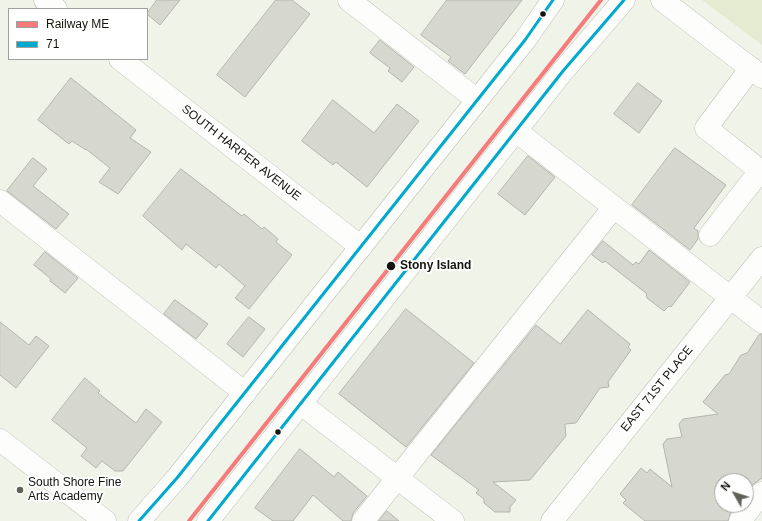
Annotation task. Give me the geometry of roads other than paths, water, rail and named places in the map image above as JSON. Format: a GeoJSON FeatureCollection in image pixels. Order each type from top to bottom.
{"type":"FeatureCollection","features":[{"type":"Feature","properties":{"kind":"main road"},"geometry":{"type":"LineString","coordinates":[[45,0],[55,8]]}},
{"type":"Feature","properties":{"kind":"main road"},"geometry":{"type":"LineString","coordinates":[[349,0],[477,100]]}},
{"type":"Feature","properties":{"kind":"main road"},"geometry":{"type":"LineString","coordinates":[[138,521],[178,478],[534,28],[553,0]]}},
{"type":"Feature","properties":{"kind":"main road"},"geometry":{"type":"LineString","coordinates":[[208,521],[563,71],[624,0]]}},
{"type":"Feature","properties":{"kind":"main road"},"geometry":{"type":"LineString","coordinates":[[662,0],[756,73],[706,128],[761,172],[710,235]]}},
{"type":"Feature","properties":{"kind":"main road","name":"SOUTH HARPER AVENUE"},"geometry":{"type":"LineString","coordinates":[[121,60],[361,247]]}},
{"type":"Feature","properties":{"kind":"main road"},"geometry":{"type":"LineString","coordinates":[[516,131],[762,322]]}},
{"type":"Feature","properties":{"kind":"main road"},"geometry":{"type":"LineString","coordinates":[[0,201],[246,392]]}},
{"type":"Feature","properties":{"kind":"main road"},"geometry":{"type":"LineString","coordinates":[[363,521],[614,207]]}},
{"type":"Feature","properties":{"kind":"main road","name":"EAST 71ST PLACE"},"geometry":{"type":"LineString","coordinates":[[552,521],[762,258]]}},
{"type":"Feature","properties":{"kind":"main road"},"geometry":{"type":"LineString","coordinates":[[300,404],[453,521]]}},
{"type":"Feature","properties":{"kind":"main road"},"geometry":{"type":"LineString","coordinates":[[0,440],[105,521]]}},
{"type":"Feature","properties":{"kind":"main road"},"geometry":{"type":"LineString","coordinates":[[740,521],[762,493]]}},
{"type":"Feature","properties":{"kind":"rail line","name":"ME"},"geometry":{"type":"LineString","coordinates":[[189,521],[601,0]]}},
{"type":"Feature","properties":{"kind":"place","name":"Stony Island"},"geometry":{"type":"Point","coordinates":[391,266]}},
{"type":"Feature","properties":{"kind":"place","name":"South Shore Fine Arts Academy"},"geometry":{"type":"Point","coordinates":[20,490]}}]}
